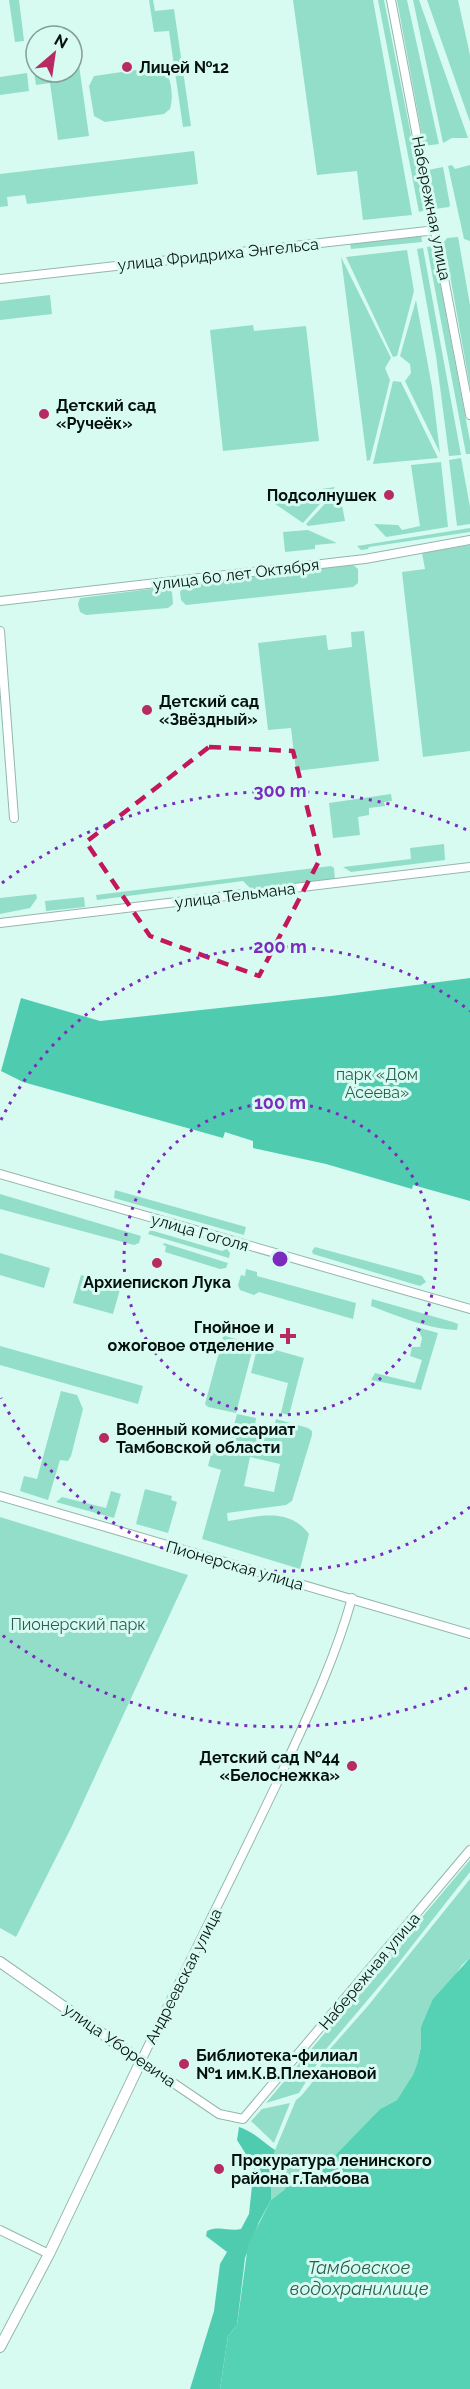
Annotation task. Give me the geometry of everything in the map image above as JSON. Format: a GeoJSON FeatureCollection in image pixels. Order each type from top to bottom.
{"type":"FeatureCollection","features":[{"type":"Feature","properties":{"kind":"street","name":"Набережная улица"},"geometry":{"type":"LineString","coordinates":[[391,0],[470,415]]}},
{"type":"Feature","properties":{"kind":"street","name":"улица Фридриха Энгельса"},"geometry":{"type":"LineString","coordinates":[[0,279],[436,230]]}},
{"type":"Feature","properties":{"kind":"street","name":"улица 60 лет Октября"},"geometry":{"type":"LineString","coordinates":[[0,601],[365,559],[470,540]]}},
{"type":"Feature","properties":{"kind":"street"},"geometry":{"type":"LineString","coordinates":[[0,632],[14,818]]}},
{"type":"Feature","properties":{"kind":"street","name":"улица Тельмана"},"geometry":{"type":"LineString","coordinates":[[0,923],[470,867]]}},
{"type":"Feature","properties":{"kind":"street","name":"улица Гоголя"},"geometry":{"type":"LineString","coordinates":[[0,1174],[470,1309]]}},
{"type":"Feature","properties":{"kind":"street","name":"Пионерская улица"},"geometry":{"type":"LineString","coordinates":[[0,1496],[470,1634]]}},
{"type":"Feature","properties":{"kind":"street","name":"Андреевская улица"},"geometry":{"type":"LineString","coordinates":[[0,2347],[49,2254],[141,2061],[230,1883],[315,1701],[339,1643],[352,1598]]}},
{"type":"Feature","properties":{"kind":"street","name":"Набережная улица"},"geometry":{"type":"LineString","coordinates":[[243,2119],[470,1850]]}},
{"type":"Feature","properties":{"kind":"street","name":"улица Уборевича"},"geometry":{"type":"LineString","coordinates":[[0,1962],[219,2114],[243,2119]]}},
{"type":"Feature","properties":{"kind":"street"},"geometry":{"type":"LineString","coordinates":[[0,2230],[49,2254]]}},
{"type":"Feature","properties":{"kind":"highlighted area"},"geometry":{"type":"Polygon","coordinates":[[[209,747],[293,751],[320,859],[259,976],[150,936],[86,842],[209,747]]]}},
{"type":"Feature","properties":{"kind":"green space"},"geometry":{"type":"Polygon","coordinates":[[[9,0],[19,0],[24,41],[15,42],[9,0]]]}},
{"type":"Feature","properties":{"kind":"green space"},"geometry":{"type":"Polygon","coordinates":[[[149,0],[153,0],[155,11],[174,9],[191,126],[183,127],[169,31],[154,32],[149,0]]]}},
{"type":"Feature","properties":{"kind":"green space"},"geometry":{"type":"Polygon","coordinates":[[[293,0],[373,0],[412,215],[363,220],[357,171],[317,175],[293,0]]]}},
{"type":"Feature","properties":{"kind":"green space"},"geometry":{"type":"Polygon","coordinates":[[[378,0],[384,0],[426,210],[419,212],[378,0]]]}},
{"type":"Feature","properties":{"kind":"green space"},"geometry":{"type":"Polygon","coordinates":[[[397,0],[407,0],[439,144],[424,146],[397,0]]]}},
{"type":"Feature","properties":{"kind":"green space"},"geometry":{"type":"Polygon","coordinates":[[[413,0],[419,0],[468,138],[452,138],[443,143],[413,0]]]}},
{"type":"Feature","properties":{"kind":"green space"},"geometry":{"type":"Polygon","coordinates":[[[427,0],[458,0],[470,55],[470,122],[427,0]]]}},
{"type":"Feature","properties":{"kind":"green space"},"geometry":{"type":"Polygon","coordinates":[[[157,67],[166,73],[171,84],[170,109],[164,114],[105,122],[94,116],[89,86],[94,76],[157,67]]]}},
{"type":"Feature","properties":{"kind":"green space"},"geometry":{"type":"Polygon","coordinates":[[[24,73],[24,84],[28,84],[29,91],[0,95],[0,77],[24,73]]]}},
{"type":"Feature","properties":{"kind":"green space"},"geometry":{"type":"Polygon","coordinates":[[[50,84],[82,84],[89,136],[58,140],[50,84]]]}},
{"type":"Feature","properties":{"kind":"green space"},"geometry":{"type":"Polygon","coordinates":[[[194,151],[198,184],[27,204],[25,195],[7,197],[8,206],[0,207],[0,174],[194,151]]]}},
{"type":"Feature","properties":{"kind":"green space"},"geometry":{"type":"Polygon","coordinates":[[[452,165],[455,169],[470,165],[470,241],[464,239],[448,166],[452,165]]]}},
{"type":"Feature","properties":{"kind":"green space"},"geometry":{"type":"Polygon","coordinates":[[[443,167],[450,205],[435,209],[428,170],[443,167]]]}},
{"type":"Feature","properties":{"kind":"green space"},"geometry":{"type":"Polygon","coordinates":[[[421,234],[422,242],[351,249],[350,243],[421,234]]]}},
{"type":"Feature","properties":{"kind":"green space"},"geometry":{"type":"Polygon","coordinates":[[[458,237],[470,305],[470,387],[444,242],[447,238],[458,237]]]}},
{"type":"Feature","properties":{"kind":"green space"},"geometry":{"type":"Polygon","coordinates":[[[433,246],[470,441],[470,454],[466,454],[427,247],[433,246]]]}},
{"type":"Feature","properties":{"kind":"green space"},"geometry":{"type":"Polygon","coordinates":[[[423,248],[461,455],[449,456],[436,356],[417,249],[423,248]]]}},
{"type":"Feature","properties":{"kind":"green space"},"geometry":{"type":"Polygon","coordinates":[[[407,250],[414,291],[397,356],[393,357],[346,257],[407,250]]]}},
{"type":"Feature","properties":{"kind":"green space"},"geometry":{"type":"Polygon","coordinates":[[[341,257],[391,358],[385,368],[390,380],[370,460],[367,461],[341,257]]]}},
{"type":"Feature","properties":{"kind":"green space"},"geometry":{"type":"Polygon","coordinates":[[[50,295],[52,314],[0,320],[0,301],[50,295]]]}},
{"type":"Feature","properties":{"kind":"green space"},"geometry":{"type":"Polygon","coordinates":[[[416,300],[432,387],[440,453],[405,381],[411,373],[410,364],[400,356],[416,300]]]}},
{"type":"Feature","properties":{"kind":"green space"},"geometry":{"type":"Polygon","coordinates":[[[253,325],[254,331],[306,326],[319,441],[223,451],[210,330],[253,325]]]}},
{"type":"Feature","properties":{"kind":"green space"},"geometry":{"type":"Polygon","coordinates":[[[393,381],[401,382],[438,458],[373,464],[393,381]]]}},
{"type":"Feature","properties":{"kind":"green space"},"geometry":{"type":"Polygon","coordinates":[[[461,458],[470,507],[470,524],[457,526],[449,460],[461,458]]]}},
{"type":"Feature","properties":{"kind":"green space"},"geometry":{"type":"Polygon","coordinates":[[[441,462],[448,527],[386,537],[374,524],[398,525],[402,530],[420,526],[411,465],[441,462]]]}},
{"type":"Feature","properties":{"kind":"green space"},"geometry":{"type":"Polygon","coordinates":[[[335,487],[303,523],[265,497],[335,487]]]}},
{"type":"Feature","properties":{"kind":"green space"},"geometry":{"type":"Polygon","coordinates":[[[335,493],[340,494],[345,521],[308,526],[306,524],[335,493]]]}},
{"type":"Feature","properties":{"kind":"green space"},"geometry":{"type":"Polygon","coordinates":[[[470,528],[470,532],[369,547],[368,549],[361,550],[357,546],[470,528]]]}},
{"type":"Feature","properties":{"kind":"green space"},"geometry":{"type":"Polygon","coordinates":[[[308,530],[337,543],[315,545],[315,549],[285,552],[283,532],[308,530]]]}},
{"type":"Feature","properties":{"kind":"green space"},"geometry":{"type":"Polygon","coordinates":[[[470,545],[470,751],[423,757],[402,572],[425,569],[422,553],[470,545]]]}},
{"type":"Feature","properties":{"kind":"green space"},"geometry":{"type":"Polygon","coordinates":[[[352,564],[358,569],[358,583],[353,587],[186,605],[181,600],[180,592],[187,582],[352,564]]]}},
{"type":"Feature","properties":{"kind":"green space"},"geometry":{"type":"Polygon","coordinates":[[[166,587],[172,592],[173,604],[168,608],[86,615],[80,612],[78,604],[80,598],[166,587]]]}},
{"type":"Feature","properties":{"kind":"green space"},"geometry":{"type":"Polygon","coordinates":[[[364,631],[379,761],[296,771],[291,728],[268,730],[258,643],[326,635],[328,650],[352,647],[351,632],[364,631]]]}},
{"type":"Feature","properties":{"kind":"green space"},"geometry":{"type":"Polygon","coordinates":[[[391,794],[392,801],[384,802],[385,806],[369,808],[369,815],[358,817],[360,835],[333,838],[329,803],[391,794]]]}},
{"type":"Feature","properties":{"kind":"green space"},"geometry":{"type":"Polygon","coordinates":[[[444,844],[445,860],[351,872],[343,867],[411,859],[410,848],[444,844]]]}},
{"type":"Feature","properties":{"kind":"green space"},"geometry":{"type":"Polygon","coordinates":[[[331,866],[334,868],[335,880],[250,888],[243,881],[97,900],[96,895],[331,866]]]}},
{"type":"Feature","properties":{"kind":"green space"},"geometry":{"type":"Polygon","coordinates":[[[36,894],[37,898],[30,908],[0,914],[0,898],[36,894]]]}},
{"type":"Feature","properties":{"kind":"green space"},"geometry":{"type":"Polygon","coordinates":[[[84,897],[85,907],[46,911],[45,901],[84,897]]]}},
{"type":"Feature","properties":{"kind":"green space","name":"парк «Дом Асеева»"},"geometry":{"type":"Polygon","coordinates":[[[470,978],[470,1201],[413,1185],[412,1189],[326,1164],[253,1148],[253,1141],[225,1132],[223,1138],[23,1082],[1,1071],[21,998],[100,1021],[331,996],[470,978]]]}},
{"type":"Feature","properties":{"kind":"green space"},"geometry":{"type":"Polygon","coordinates":[[[115,1190],[246,1227],[244,1235],[114,1198],[115,1190]]]}},
{"type":"Feature","properties":{"kind":"green space"},"geometry":{"type":"Polygon","coordinates":[[[0,1194],[141,1236],[139,1243],[134,1245],[0,1209],[0,1194]]]}},
{"type":"Feature","properties":{"kind":"green space"},"geometry":{"type":"Polygon","coordinates":[[[150,1230],[222,1251],[227,1249],[230,1253],[229,1258],[148,1234],[150,1230]]]}},
{"type":"Feature","properties":{"kind":"green space"},"geometry":{"type":"Polygon","coordinates":[[[164,1243],[228,1263],[226,1268],[220,1269],[165,1252],[164,1243]]]}},
{"type":"Feature","properties":{"kind":"green space"},"geometry":{"type":"Polygon","coordinates":[[[315,1247],[422,1276],[426,1282],[420,1286],[313,1254],[315,1247]]]}},
{"type":"Feature","properties":{"kind":"green space"},"geometry":{"type":"Polygon","coordinates":[[[0,1253],[50,1268],[44,1288],[0,1275],[0,1253]]]}},
{"type":"Feature","properties":{"kind":"green space"},"geometry":{"type":"Polygon","coordinates":[[[246,1269],[257,1272],[257,1276],[356,1303],[353,1319],[259,1292],[254,1295],[240,1290],[238,1285],[241,1275],[245,1276],[246,1269]]]}},
{"type":"Feature","properties":{"kind":"green space"},"geometry":{"type":"Polygon","coordinates":[[[81,1275],[121,1286],[113,1314],[73,1303],[81,1275]]]}},
{"type":"Feature","properties":{"kind":"green space"},"geometry":{"type":"Polygon","coordinates":[[[372,1299],[453,1322],[458,1324],[457,1330],[425,1325],[391,1314],[371,1306],[372,1299]]]}},
{"type":"Feature","properties":{"kind":"green space"},"geometry":{"type":"Polygon","coordinates":[[[416,1327],[438,1333],[421,1390],[371,1380],[375,1373],[415,1383],[422,1360],[410,1356],[412,1347],[420,1347],[422,1338],[416,1327]]]}},
{"type":"Feature","properties":{"kind":"green space"},"geometry":{"type":"Polygon","coordinates":[[[225,1336],[254,1344],[236,1413],[208,1407],[205,1404],[225,1336]]]}},
{"type":"Feature","properties":{"kind":"green space"},"geometry":{"type":"Polygon","coordinates":[[[258,1345],[304,1358],[289,1415],[281,1413],[288,1383],[251,1373],[258,1345]]]}},
{"type":"Feature","properties":{"kind":"green space"},"geometry":{"type":"Polygon","coordinates":[[[0,1346],[143,1386],[138,1404],[0,1365],[0,1346]]]}},
{"type":"Feature","properties":{"kind":"green space"},"geometry":{"type":"Polygon","coordinates":[[[61,1391],[77,1395],[83,1409],[71,1456],[68,1461],[60,1460],[48,1500],[20,1491],[24,1476],[37,1479],[61,1391]]]}},
{"type":"Feature","properties":{"kind":"green space"},"geometry":{"type":"Polygon","coordinates":[[[237,1414],[256,1418],[255,1426],[273,1431],[276,1419],[312,1431],[292,1501],[286,1505],[227,1513],[228,1521],[272,1516],[292,1520],[301,1525],[309,1534],[300,1569],[202,1539],[221,1470],[208,1466],[212,1451],[226,1455],[237,1414]],[[250,1457],[244,1486],[274,1492],[280,1464],[250,1457]]]}},
{"type":"Feature","properties":{"kind":"green space"},"geometry":{"type":"Polygon","coordinates":[[[145,1489],[172,1496],[171,1500],[177,1502],[168,1533],[136,1524],[145,1489]]]}},
{"type":"Feature","properties":{"kind":"green space"},"geometry":{"type":"Polygon","coordinates":[[[111,1491],[121,1494],[114,1518],[56,1502],[62,1497],[106,1508],[111,1491]]]}},
{"type":"Feature","properties":{"kind":"green space","name":"Пионерский парк"},"geometry":{"type":"Polygon","coordinates":[[[0,1517],[188,1575],[72,1826],[16,1937],[0,1928],[0,1517]]]}},
{"type":"Feature","properties":{"kind":"green space"},"geometry":{"type":"Polygon","coordinates":[[[470,1860],[470,1872],[393,1970],[327,2048],[299,2093],[266,2103],[470,1860]]]}},
{"type":"Feature","properties":{"kind":"green space"},"geometry":{"type":"Polygon","coordinates":[[[470,1879],[470,1958],[462,1965],[421,2027],[421,2047],[413,2076],[397,2100],[380,2109],[314,2177],[296,2174],[284,2190],[271,2200],[271,2167],[275,2150],[296,2100],[311,2084],[329,2050],[367,2007],[470,1879]]]}},
{"type":"Feature","properties":{"kind":"green space"},"geometry":{"type":"Polygon","coordinates":[[[290,2103],[274,2143],[251,2121],[262,2109],[290,2103]]]}},
{"type":"Feature","properties":{"kind":"green space"},"geometry":{"type":"Polygon","coordinates":[[[239,2127],[254,2134],[275,2150],[271,2167],[271,2200],[259,2222],[245,2258],[237,2325],[228,2336],[220,2389],[190,2389],[214,2311],[220,2264],[227,2252],[206,2236],[207,2231],[241,2229],[249,2214],[254,2167],[237,2140],[239,2127]]]}},
{"type":"Feature","properties":{"kind":"water","name":"Тамбовское водохранилище"},"geometry":{"type":"Polygon","coordinates":[[[470,1958],[470,2389],[220,2389],[228,2336],[237,2325],[248,2245],[271,2200],[284,2190],[296,2174],[314,2177],[380,2109],[397,2100],[413,2075],[417,2064],[421,2047],[421,2027],[433,1999],[470,1958]]]}},
{"type":"Feature","properties":{"kind":"place","name":"Лицей №12"},"geometry":{"type":"Point","coordinates":[127,67]}},
{"type":"Feature","properties":{"kind":"place","name":"Детский сад «Ручеёк»"},"geometry":{"type":"Point","coordinates":[44,414]}},
{"type":"Feature","properties":{"kind":"place","name":"Подсолнушек"},"geometry":{"type":"Point","coordinates":[389,495]}},
{"type":"Feature","properties":{"kind":"place","name":"Детский сад «Звёздный»"},"geometry":{"type":"Point","coordinates":[147,710]}},
{"type":"Feature","properties":{"kind":"place","name":"Архиепископ Лука"},"geometry":{"type":"Point","coordinates":[157,1263]}},
{"type":"Feature","properties":{"kind":"place","name":"Гнойное и ожоговое отделение"},"geometry":{"type":"Point","coordinates":[288,1336]}},
{"type":"Feature","properties":{"kind":"place","name":"Военный комиссариат Тамбовской области"},"geometry":{"type":"Point","coordinates":[104,1438]}},
{"type":"Feature","properties":{"kind":"place","name":"Детский сад №44 «Белоснежка»"},"geometry":{"type":"Point","coordinates":[352,1766]}},
{"type":"Feature","properties":{"kind":"place","name":"Библиотека-филиал №1 им.К.В.Плехановой"},"geometry":{"type":"Point","coordinates":[184,2064]}},
{"type":"Feature","properties":{"kind":"place","name":"Прокуратура ленинского района г.Тамбова"},"geometry":{"type":"Point","coordinates":[219,2169]}}]}
